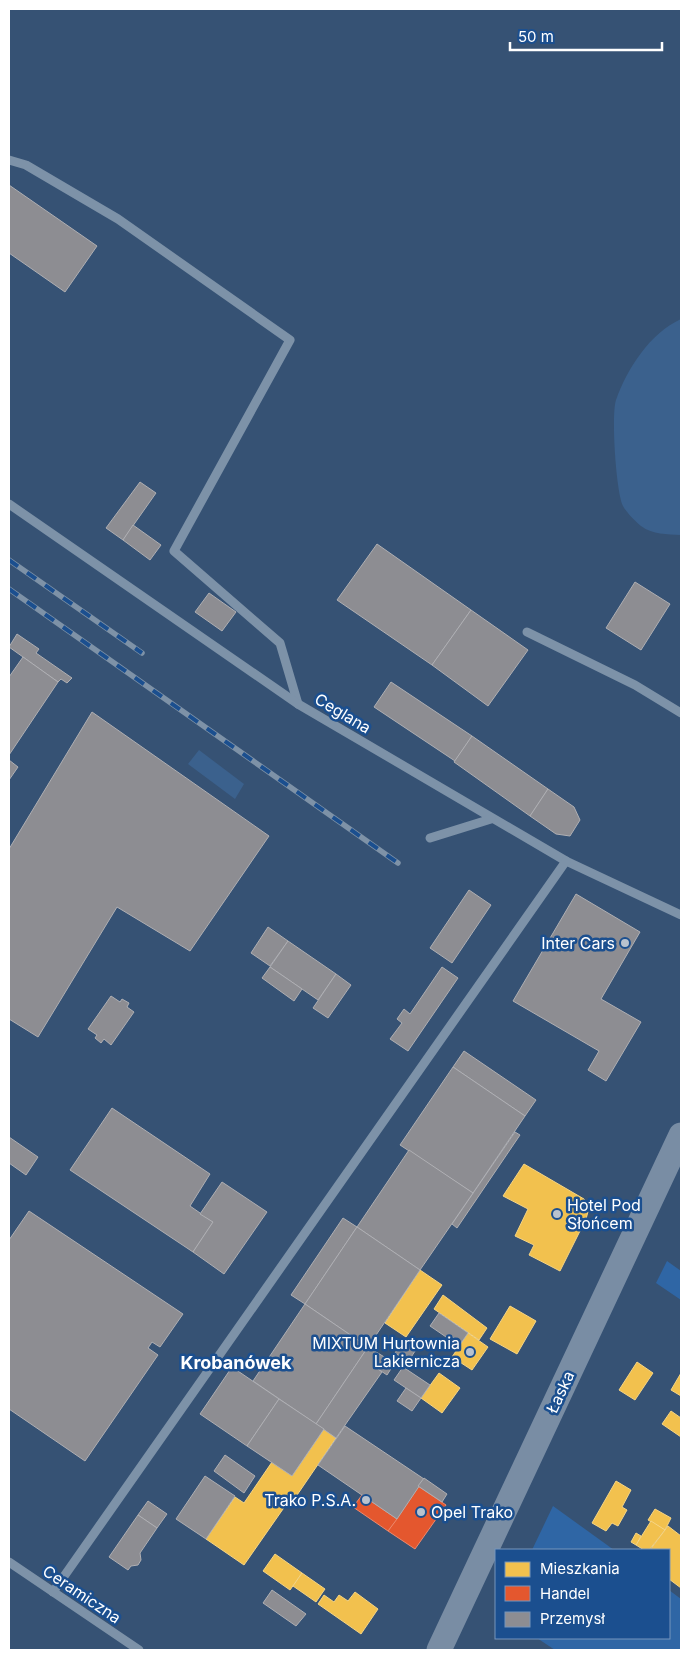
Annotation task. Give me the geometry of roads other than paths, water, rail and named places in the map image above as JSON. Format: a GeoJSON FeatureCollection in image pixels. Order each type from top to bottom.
{"type":"FeatureCollection","features":[{"type":"Feature","properties":{"kind":"main road","name":"Łaska"},"geometry":{"type":"LineString","coordinates":[[439,1650],[681,1134]]}},
{"type":"Feature","properties":{"kind":"lane"},"geometry":{"type":"LineString","coordinates":[[9,160],[26,165],[118,219],[290,340],[174,551],[280,643],[298,704]]}},
{"type":"Feature","properties":{"kind":"lane","name":"Ceglana"},"geometry":{"type":"LineString","coordinates":[[9,504],[298,704],[491,819],[566,861],[681,915]]}},
{"type":"Feature","properties":{"kind":"lane"},"geometry":{"type":"LineString","coordinates":[[527,632],[635,685],[681,713]]}},
{"type":"Feature","properties":{"kind":"lane"},"geometry":{"type":"LineString","coordinates":[[430,838],[491,819]]}},
{"type":"Feature","properties":{"kind":"lane"},"geometry":{"type":"LineString","coordinates":[[53,1592],[566,861]]}},
{"type":"Feature","properties":{"kind":"lane","name":"Ceramiczna"},"geometry":{"type":"LineString","coordinates":[[9,1562],[138,1650]]}},
{"type":"Feature","properties":{"kind":"railway"},"geometry":{"type":"LineString","coordinates":[[9,560],[142,653]]}},
{"type":"Feature","properties":{"kind":"railway"},"geometry":{"type":"LineString","coordinates":[[9,589],[398,863]]}},
{"type":"Feature","properties":{"kind":"place","name":"Inter Cars"},"geometry":{"type":"Point","coordinates":[625,943]}},
{"type":"Feature","properties":{"kind":"place","name":"Hotel Pod Słońcem"},"geometry":{"type":"Point","coordinates":[557,1214]}},
{"type":"Feature","properties":{"kind":"place","name":"MIXTUM Hurtownia Lakiernicza"},"geometry":{"type":"Point","coordinates":[470,1352]}},
{"type":"Feature","properties":{"kind":"place","name":"Trako P.S.A."},"geometry":{"type":"Point","coordinates":[366,1500]}},
{"type":"Feature","properties":{"kind":"place","name":"Opel Trako"},"geometry":{"type":"Point","coordinates":[421,1512]}},
{"type":"Feature","properties":{"kind":"district","name":"Krobanówek"},"geometry":{"type":"Point","coordinates":[236,1363]}}]}
